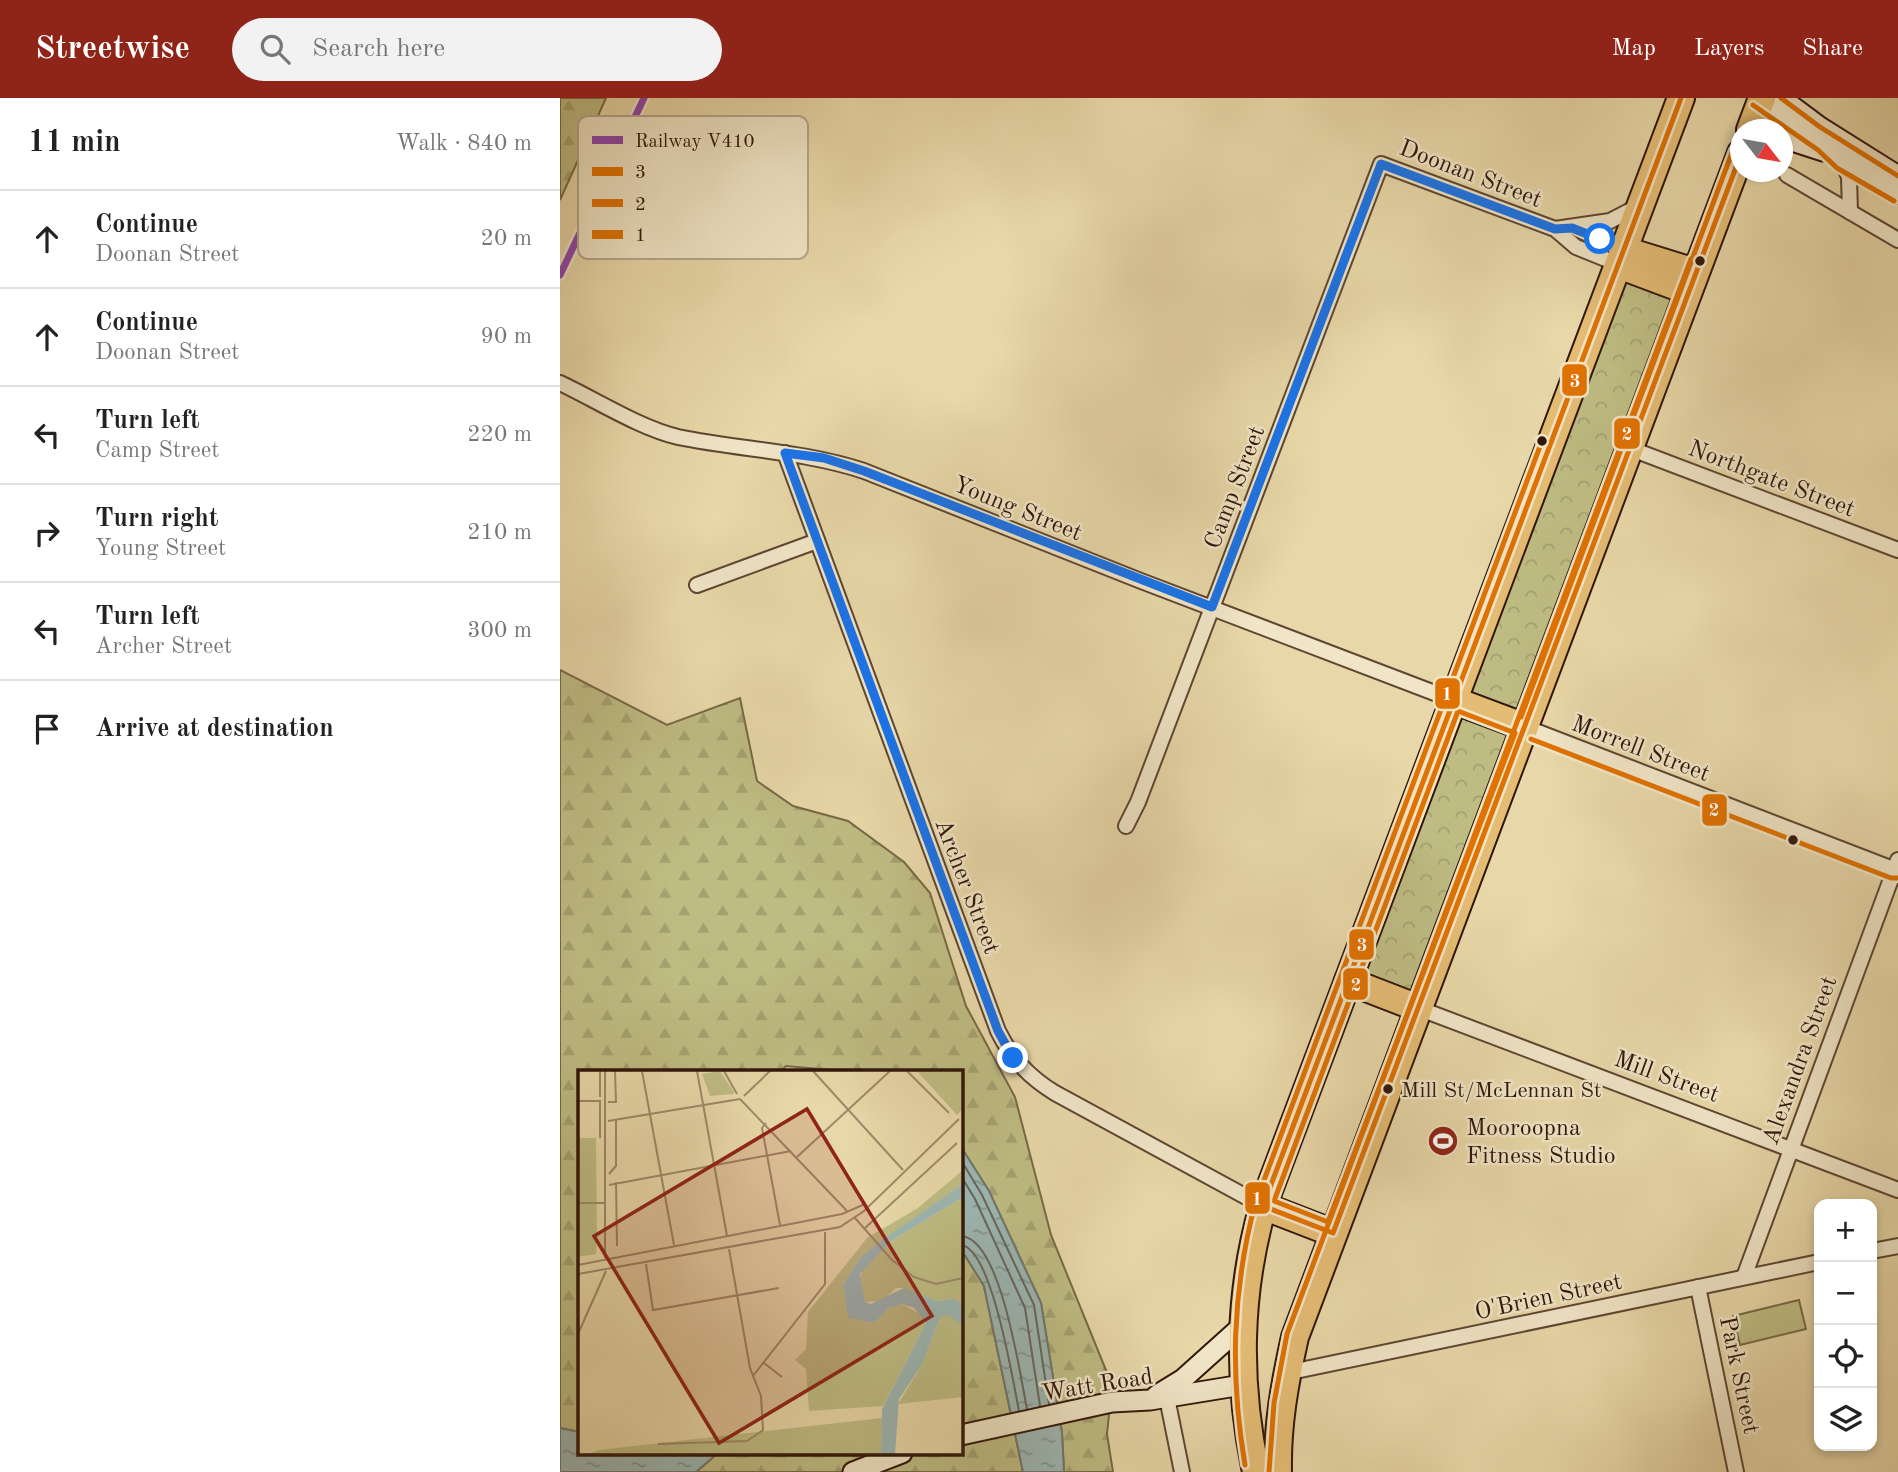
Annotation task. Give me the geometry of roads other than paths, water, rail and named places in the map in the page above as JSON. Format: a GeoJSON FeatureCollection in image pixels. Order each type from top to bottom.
{"type":"FeatureCollection","features":[{"type":"Feature","properties":{"kind":"highway"},"geometry":{"type":"LineString","coordinates":[[1256,1472],[1242,1385],[1242,1325],[1251,1248],[1263,1206],[1681,98]]}},
{"type":"Feature","properties":{"kind":"highway"},"geometry":{"type":"LineString","coordinates":[[1756,119],[1766,99]]}},
{"type":"Feature","properties":{"kind":"highway"},"geometry":{"type":"LineString","coordinates":[[1278,1472],[1278,1432],[1286,1373],[1296,1337],[1730,181]]}},
{"type":"Feature","properties":{"kind":"highway"},"geometry":{"type":"LineString","coordinates":[[1621,257],[1691,282]]}},
{"type":"Feature","properties":{"kind":"highway"},"geometry":{"type":"LineString","coordinates":[[1453,700],[1525,727]]}},
{"type":"Feature","properties":{"kind":"highway"},"geometry":{"type":"LineString","coordinates":[[1348,981],[1418,1008]]}},
{"type":"Feature","properties":{"kind":"highway"},"geometry":{"type":"LineString","coordinates":[[1263,1206],[1333,1233]]}},
{"type":"Feature","properties":{"kind":"highway"},"geometry":{"type":"LineString","coordinates":[[1242,1385],[1286,1373]]}},
{"type":"Feature","properties":{"kind":"street"},"geometry":{"type":"LineString","coordinates":[[1766,99],[1824,143],[1842,161],[1849,177],[1850,212]]}},
{"type":"Feature","properties":{"kind":"street"},"geometry":{"type":"LineString","coordinates":[[1766,99],[1820,128],[1898,176]]}},
{"type":"Feature","properties":{"kind":"street"},"geometry":{"type":"LineString","coordinates":[[1793,141],[1842,161],[1898,193]]}},
{"type":"Feature","properties":{"kind":"street","name":"Doonan Street"},"geometry":{"type":"LineString","coordinates":[[1381,164],[1555,229],[1576,247],[1621,257]]}},
{"type":"Feature","properties":{"kind":"street","name":"Camp Street"},"geometry":{"type":"LineString","coordinates":[[1126,826],[1138,802],[1381,164]]}},
{"type":"Feature","properties":{"kind":"street"},"geometry":{"type":"LineString","coordinates":[[1793,179],[1898,240]]}},
{"type":"Feature","properties":{"kind":"street"},"geometry":{"type":"LineString","coordinates":[[1555,229],[1622,217],[1637,206],[1644,195]]}},
{"type":"Feature","properties":{"kind":"street"},"geometry":{"type":"LineString","coordinates":[[1572,228],[1621,257]]}},
{"type":"Feature","properties":{"kind":"street","name":"Young Street"},"geometry":{"type":"LineString","coordinates":[[560,383],[671,435],[824,458],[864,471],[1453,700]]}},
{"type":"Feature","properties":{"kind":"street","name":"Northgate Street"},"geometry":{"type":"LineString","coordinates":[[1629,448],[1898,550]]}},
{"type":"Feature","properties":{"kind":"street","name":"Archer Street"},"geometry":{"type":"LineString","coordinates":[[785,453],[998,1031],[1013,1058],[1031,1077],[1055,1093],[1263,1206]]}},
{"type":"Feature","properties":{"kind":"street"},"geometry":{"type":"LineString","coordinates":[[697,585],[817,541]]}},
{"type":"Feature","properties":{"kind":"street","name":"Morrell Street"},"geometry":{"type":"LineString","coordinates":[[1525,727],[1897,867]]}},
{"type":"Feature","properties":{"kind":"street","name":"Alexandra Street"},"geometry":{"type":"LineString","coordinates":[[1744,1278],[1897,867]]}},
{"type":"Feature","properties":{"kind":"street","name":"Mill Street"},"geometry":{"type":"LineString","coordinates":[[1418,1008],[1791,1147],[1898,1190]]}},
{"type":"Feature","properties":{"kind":"street"},"geometry":{"type":"LineString","coordinates":[[1877,1250],[1898,1246]]}},
{"type":"Feature","properties":{"kind":"street","name":"O'Brien Street"},"geometry":{"type":"LineString","coordinates":[[1286,1373],[1814,1263]]}},
{"type":"Feature","properties":{"kind":"street","name":"Park Street"},"geometry":{"type":"LineString","coordinates":[[1698,1287],[1736,1472]]}},
{"type":"Feature","properties":{"kind":"street"},"geometry":{"type":"LineString","coordinates":[[1143,1401],[1183,1379],[1242,1325]]}},
{"type":"Feature","properties":{"kind":"street","name":"Watt Road"},"geometry":{"type":"LineString","coordinates":[[962,1435],[1108,1402],[1167,1398],[1242,1385]]}},
{"type":"Feature","properties":{"kind":"street"},"geometry":{"type":"LineString","coordinates":[[1167,1398],[1182,1472]]}},
{"type":"Feature","properties":{"kind":"street"},"geometry":{"type":"LineString","coordinates":[[853,1472],[898,1454]]}},
{"type":"Feature","properties":{"kind":"water"},"geometry":{"type":"Polygon","coordinates":[[[962,1149],[989,1191],[1041,1303],[1062,1433],[1064,1472],[1023,1472],[984,1286],[962,1251],[962,1149]]]}},
{"type":"Feature","properties":{"kind":"water"},"geometry":{"type":"Polygon","coordinates":[[[560,1428],[578,1432],[578,1454],[717,1454],[696,1472],[560,1472],[560,1428]]]}},
{"type":"Feature","properties":{"kind":"rail line","name":"V410"},"geometry":{"type":"LineString","coordinates":[[635,116],[644,98]]}},
{"type":"Feature","properties":{"kind":"rail line","name":"V410"},"geometry":{"type":"LineString","coordinates":[[560,275],[578,237]]}},
{"type":"Feature","properties":{"kind":"place","name":"Mill St/McLennan St"},"geometry":{"type":"Point","coordinates":[1388,1089]}},
{"type":"Feature","properties":{"kind":"place","name":"Mooroopna Fitness Studio"},"geometry":{"type":"Point","coordinates":[1443,1141]}}]}
